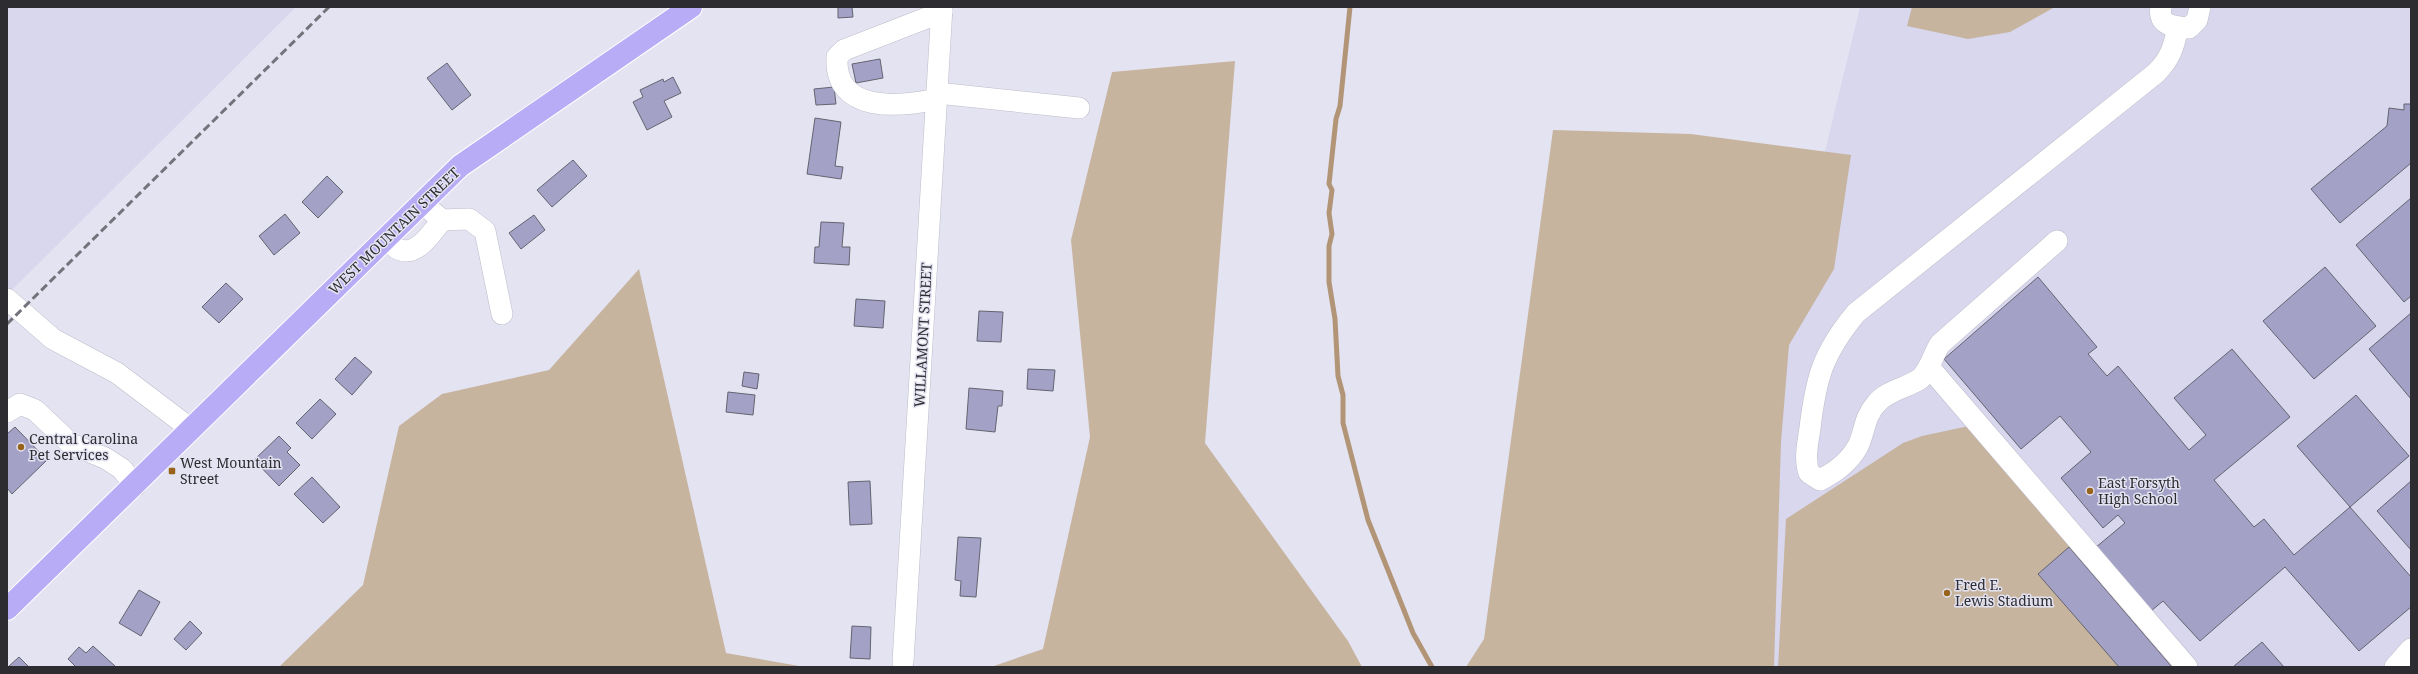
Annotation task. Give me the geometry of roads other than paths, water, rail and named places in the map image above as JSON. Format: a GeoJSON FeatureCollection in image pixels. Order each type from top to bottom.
{"type":"FeatureCollection","features":[{"type":"Feature","properties":{"kind":"main road","name":"WEST MOUNTAIN STREET"},"geometry":{"type":"LineString","coordinates":[[7,609],[135,486],[191,429],[460,166],[691,7]]}},
{"type":"Feature","properties":{"kind":"street"},"geometry":{"type":"LineString","coordinates":[[2161,7],[2160,12],[2163,22],[2178,27],[2189,28],[2197,20],[2200,7]]}},
{"type":"Feature","properties":{"kind":"street"},"geometry":{"type":"LineString","coordinates":[[942,10],[844,50],[837,58],[838,75],[844,87],[854,96],[865,102],[900,105],[937,96],[1079,108]]}},
{"type":"Feature","properties":{"kind":"street","name":"WILLAMONT STREET"},"geometry":{"type":"LineString","coordinates":[[903,662],[942,10]]}},
{"type":"Feature","properties":{"kind":"street"},"geometry":{"type":"LineString","coordinates":[[2057,241],[1940,344],[1933,354],[1929,367],[1920,378],[1899,387],[1876,403],[1863,425],[1858,446],[1836,472],[1820,480],[1814,478],[1808,473],[1806,455],[1814,394],[1821,369],[1835,338],[1856,313],[2156,73],[2168,61],[2174,48],[2178,27]]}},
{"type":"Feature","properties":{"kind":"street"},"geometry":{"type":"LineString","coordinates":[[422,203],[442,220],[470,220],[486,231],[502,314]]}},
{"type":"Feature","properties":{"kind":"street"},"geometry":{"type":"LineString","coordinates":[[386,238],[400,250],[409,251],[421,245],[442,220]]}},
{"type":"Feature","properties":{"kind":"street"},"geometry":{"type":"LineString","coordinates":[[7,299],[54,339],[117,373],[191,429]]}},
{"type":"Feature","properties":{"kind":"street"},"geometry":{"type":"LineString","coordinates":[[1929,367],[2187,667]]}},
{"type":"Feature","properties":{"kind":"street"},"geometry":{"type":"LineString","coordinates":[[7,412],[20,404],[35,410],[71,444],[105,458],[122,469],[135,486]]}},
{"type":"Feature","properties":{"kind":"street"},"geometry":{"type":"LineString","coordinates":[[2395,667],[2411,649]]}},
{"type":"Feature","properties":{"kind":"waterway"},"geometry":{"type":"LineString","coordinates":[[1350,7],[1340,106],[1336,119],[1329,184],[1332,190],[1329,213],[1332,234],[1329,246],[1329,282],[1335,319],[1338,376],[1343,395],[1343,423],[1368,520],[1413,633],[1432,667]]}},
{"type":"Feature","properties":{"kind":"railway"},"geometry":{"type":"LineString","coordinates":[[7,324],[329,7]]}},
{"type":"Feature","properties":{"kind":"place","name":"Central Carolina Pet Services"},"geometry":{"type":"Point","coordinates":[21,447]}},
{"type":"Feature","properties":{"kind":"place","name":"West Mountain Street"},"geometry":{"type":"Point","coordinates":[172,471]}},
{"type":"Feature","properties":{"kind":"place","name":"East Forsyth High School"},"geometry":{"type":"Point","coordinates":[2090,491]}},
{"type":"Feature","properties":{"kind":"place","name":"Fred E. Lewis Stadium"},"geometry":{"type":"Point","coordinates":[1947,593]}}]}
